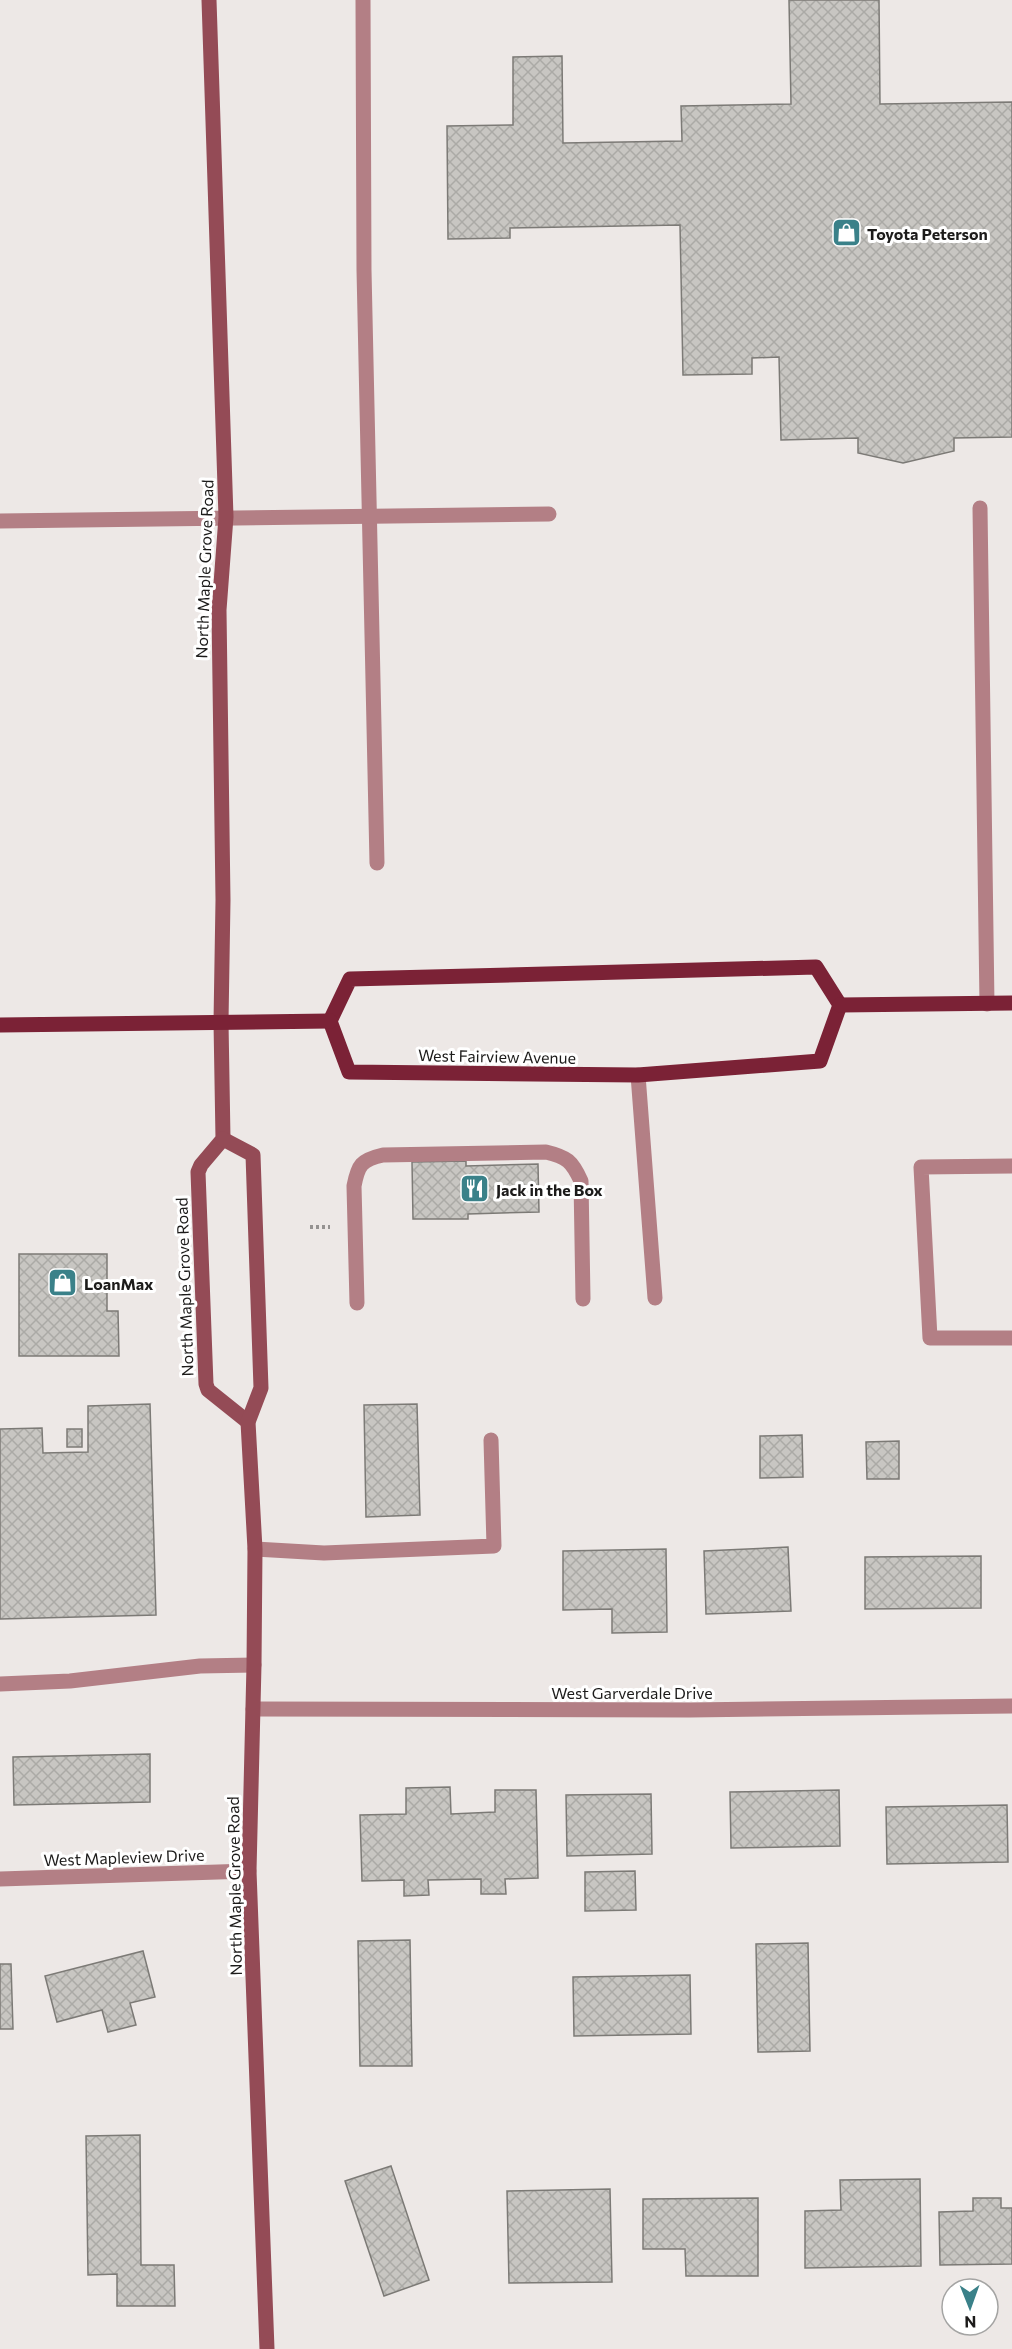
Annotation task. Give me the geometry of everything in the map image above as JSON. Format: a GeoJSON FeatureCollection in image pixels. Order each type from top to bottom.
{"type":"FeatureCollection","features":[{"type":"Feature","properties":{"kind":"main road","name":"North Maple Grove Road"},"geometry":{"type":"LineString","coordinates":[[209,0],[226,517],[219,610],[223,900],[220,1022],[224,1139],[201,1165],[198,1172],[206,1384],[208,1390],[249,1422]]}},
{"type":"Feature","properties":{"kind":"main road"},"geometry":{"type":"LineString","coordinates":[[0,1025],[330,1021],[350,979],[816,968],[840,1005],[1012,1004]]}},
{"type":"Feature","properties":{"kind":"main road","name":"West Fairview Avenue"},"geometry":{"type":"LineString","coordinates":[[330,1021],[349,1072],[638,1075],[820,1061],[840,1005]]}},
{"type":"Feature","properties":{"kind":"main road","name":"North Maple Grove Road"},"geometry":{"type":"LineString","coordinates":[[224,1139],[253,1155],[261,1388],[249,1422],[255,1549],[249,1871],[267,2349]]}},
{"type":"Feature","properties":{"kind":"street"},"geometry":{"type":"LineString","coordinates":[[363,0],[364,270],[376,863]]}},
{"type":"Feature","properties":{"kind":"street"},"geometry":{"type":"LineString","coordinates":[[980,508],[987,1004]]}},
{"type":"Feature","properties":{"kind":"street"},"geometry":{"type":"LineString","coordinates":[[0,521],[549,514]]}},
{"type":"Feature","properties":{"kind":"street"},"geometry":{"type":"LineString","coordinates":[[638,1075],[655,1298]]}},
{"type":"Feature","properties":{"kind":"street"},"geometry":{"type":"LineString","coordinates":[[357,1303],[354,1186],[357,1171],[366,1159],[382,1155],[546,1152],[562,1156],[574,1166],[581,1180],[583,1299]]}},
{"type":"Feature","properties":{"kind":"street"},"geometry":{"type":"LineString","coordinates":[[1012,1166],[921,1167],[930,1338],[1012,1338]]}},
{"type":"Feature","properties":{"kind":"street"},"geometry":{"type":"LineString","coordinates":[[255,1549],[324,1553],[495,1546],[491,1440]]}},
{"type":"Feature","properties":{"kind":"street"},"geometry":{"type":"LineString","coordinates":[[0,1684],[70,1681],[200,1666],[254,1665]]}},
{"type":"Feature","properties":{"kind":"street","name":"West Garverdale Drive"},"geometry":{"type":"LineString","coordinates":[[253,1709],[690,1710],[1012,1706]]}},
{"type":"Feature","properties":{"kind":"street","name":"West Mapleview Drive"},"geometry":{"type":"LineString","coordinates":[[0,1879],[249,1871]]}},
{"type":"Feature","properties":{"kind":"building","name":"Toyota Peterson"},"geometry":{"type":"Polygon","coordinates":[[[789,0],[879,0],[880,104],[1012,102],[1012,437],[954,438],[954,451],[903,463],[858,453],[858,438],[781,440],[779,357],[752,358],[752,374],[683,375],[680,225],[510,228],[510,238],[448,239],[447,126],[513,125],[513,57],[562,56],[563,143],[682,141],[681,106],[791,104],[789,0]]]}},
{"type":"Feature","properties":{"kind":"building","name":"Jack in the Box"},"geometry":{"type":"Polygon","coordinates":[[[466,1161],[466,1166],[538,1164],[539,1212],[468,1214],[468,1219],[413,1219],[412,1162],[466,1161]]]}},
{"type":"Feature","properties":{"kind":"building","name":"LoanMax"},"geometry":{"type":"Polygon","coordinates":[[[19,1254],[107,1254],[107,1311],[118,1311],[119,1356],[19,1356],[19,1254]]]}},
{"type":"Feature","properties":{"kind":"building"},"geometry":{"type":"Polygon","coordinates":[[[150,1404],[156,1615],[0,1619],[0,1429],[42,1428],[43,1453],[88,1452],[88,1406],[150,1404]]]}},
{"type":"Feature","properties":{"kind":"building"},"geometry":{"type":"Polygon","coordinates":[[[417,1404],[420,1515],[366,1517],[364,1405],[417,1404]]]}},
{"type":"Feature","properties":{"kind":"building"},"geometry":{"type":"Polygon","coordinates":[[[67,1429],[82,1429],[82,1447],[67,1447],[67,1429]]]}},
{"type":"Feature","properties":{"kind":"building"},"geometry":{"type":"Polygon","coordinates":[[[802,1435],[803,1477],[760,1478],[760,1436],[802,1435]]]}},
{"type":"Feature","properties":{"kind":"building"},"geometry":{"type":"Polygon","coordinates":[[[899,1441],[899,1479],[867,1479],[866,1442],[899,1441]]]}},
{"type":"Feature","properties":{"kind":"building"},"geometry":{"type":"Polygon","coordinates":[[[788,1547],[791,1611],[706,1614],[704,1551],[788,1547]]]}},
{"type":"Feature","properties":{"kind":"building"},"geometry":{"type":"Polygon","coordinates":[[[666,1549],[667,1632],[612,1633],[612,1609],[563,1610],[563,1551],[666,1549]]]}},
{"type":"Feature","properties":{"kind":"building"},"geometry":{"type":"Polygon","coordinates":[[[981,1556],[981,1608],[865,1609],[865,1557],[981,1556]]]}},
{"type":"Feature","properties":{"kind":"building"},"geometry":{"type":"Polygon","coordinates":[[[150,1754],[150,1802],[14,1805],[13,1757],[150,1754]]]}},
{"type":"Feature","properties":{"kind":"building"},"geometry":{"type":"Polygon","coordinates":[[[450,1787],[451,1814],[495,1812],[495,1790],[536,1790],[538,1878],[505,1879],[506,1894],[481,1894],[481,1879],[428,1880],[429,1895],[404,1896],[404,1880],[362,1881],[360,1815],[406,1814],[406,1788],[450,1787]]]}},
{"type":"Feature","properties":{"kind":"building"},"geometry":{"type":"Polygon","coordinates":[[[839,1790],[840,1846],[731,1848],[730,1792],[839,1790]]]}},
{"type":"Feature","properties":{"kind":"building"},"geometry":{"type":"Polygon","coordinates":[[[651,1794],[652,1854],[567,1856],[566,1795],[651,1794]]]}},
{"type":"Feature","properties":{"kind":"building"},"geometry":{"type":"Polygon","coordinates":[[[1007,1805],[1008,1862],[887,1864],[886,1807],[1007,1805]]]}},
{"type":"Feature","properties":{"kind":"building"},"geometry":{"type":"Polygon","coordinates":[[[635,1871],[636,1910],[585,1911],[585,1872],[635,1871]]]}},
{"type":"Feature","properties":{"kind":"building"},"geometry":{"type":"Polygon","coordinates":[[[410,1940],[412,2066],[360,2066],[358,1941],[410,1940]]]}},
{"type":"Feature","properties":{"kind":"building"},"geometry":{"type":"Polygon","coordinates":[[[808,1943],[810,2051],[758,2052],[756,1944],[808,1943]]]}},
{"type":"Feature","properties":{"kind":"building"},"geometry":{"type":"Polygon","coordinates":[[[143,1951],[155,1997],[130,2003],[136,2025],[108,2032],[102,2010],[57,2022],[45,1976],[143,1951]]]}},
{"type":"Feature","properties":{"kind":"building"},"geometry":{"type":"Polygon","coordinates":[[[0,1964],[11,1964],[13,2029],[0,2029],[0,1964]]]}},
{"type":"Feature","properties":{"kind":"building"},"geometry":{"type":"Polygon","coordinates":[[[690,1975],[691,2034],[574,2036],[573,1977],[690,1975]]]}},
{"type":"Feature","properties":{"kind":"building"},"geometry":{"type":"Polygon","coordinates":[[[140,2135],[141,2265],[174,2265],[175,2306],[117,2306],[117,2274],[88,2275],[86,2136],[140,2135]]]}},
{"type":"Feature","properties":{"kind":"building"},"geometry":{"type":"Polygon","coordinates":[[[391,2166],[429,2280],[384,2296],[345,2181],[391,2166]]]}},
{"type":"Feature","properties":{"kind":"building"},"geometry":{"type":"Polygon","coordinates":[[[920,2179],[921,2266],[805,2268],[805,2211],[841,2210],[840,2180],[920,2179]]]}},
{"type":"Feature","properties":{"kind":"building"},"geometry":{"type":"Polygon","coordinates":[[[610,2189],[612,2282],[509,2283],[507,2191],[610,2189]]]}},
{"type":"Feature","properties":{"kind":"building"},"geometry":{"type":"Polygon","coordinates":[[[758,2198],[758,2276],[686,2276],[685,2249],[643,2249],[643,2199],[758,2198]]]}},
{"type":"Feature","properties":{"kind":"building"},"geometry":{"type":"Polygon","coordinates":[[[973,2198],[1001,2198],[1001,2208],[1012,2208],[1012,2264],[940,2265],[939,2212],[973,2211],[973,2198]]]}},
{"type":"Feature","properties":{"kind":"place","name":"Toyota Peterson"},"geometry":{"type":"Point","coordinates":[846,233]}},
{"type":"Feature","properties":{"kind":"place","name":"Jack in the Box"},"geometry":{"type":"Point","coordinates":[475,1189]}},
{"type":"Feature","properties":{"kind":"place","name":"LoanMax"},"geometry":{"type":"Point","coordinates":[63,1283]}}]}
